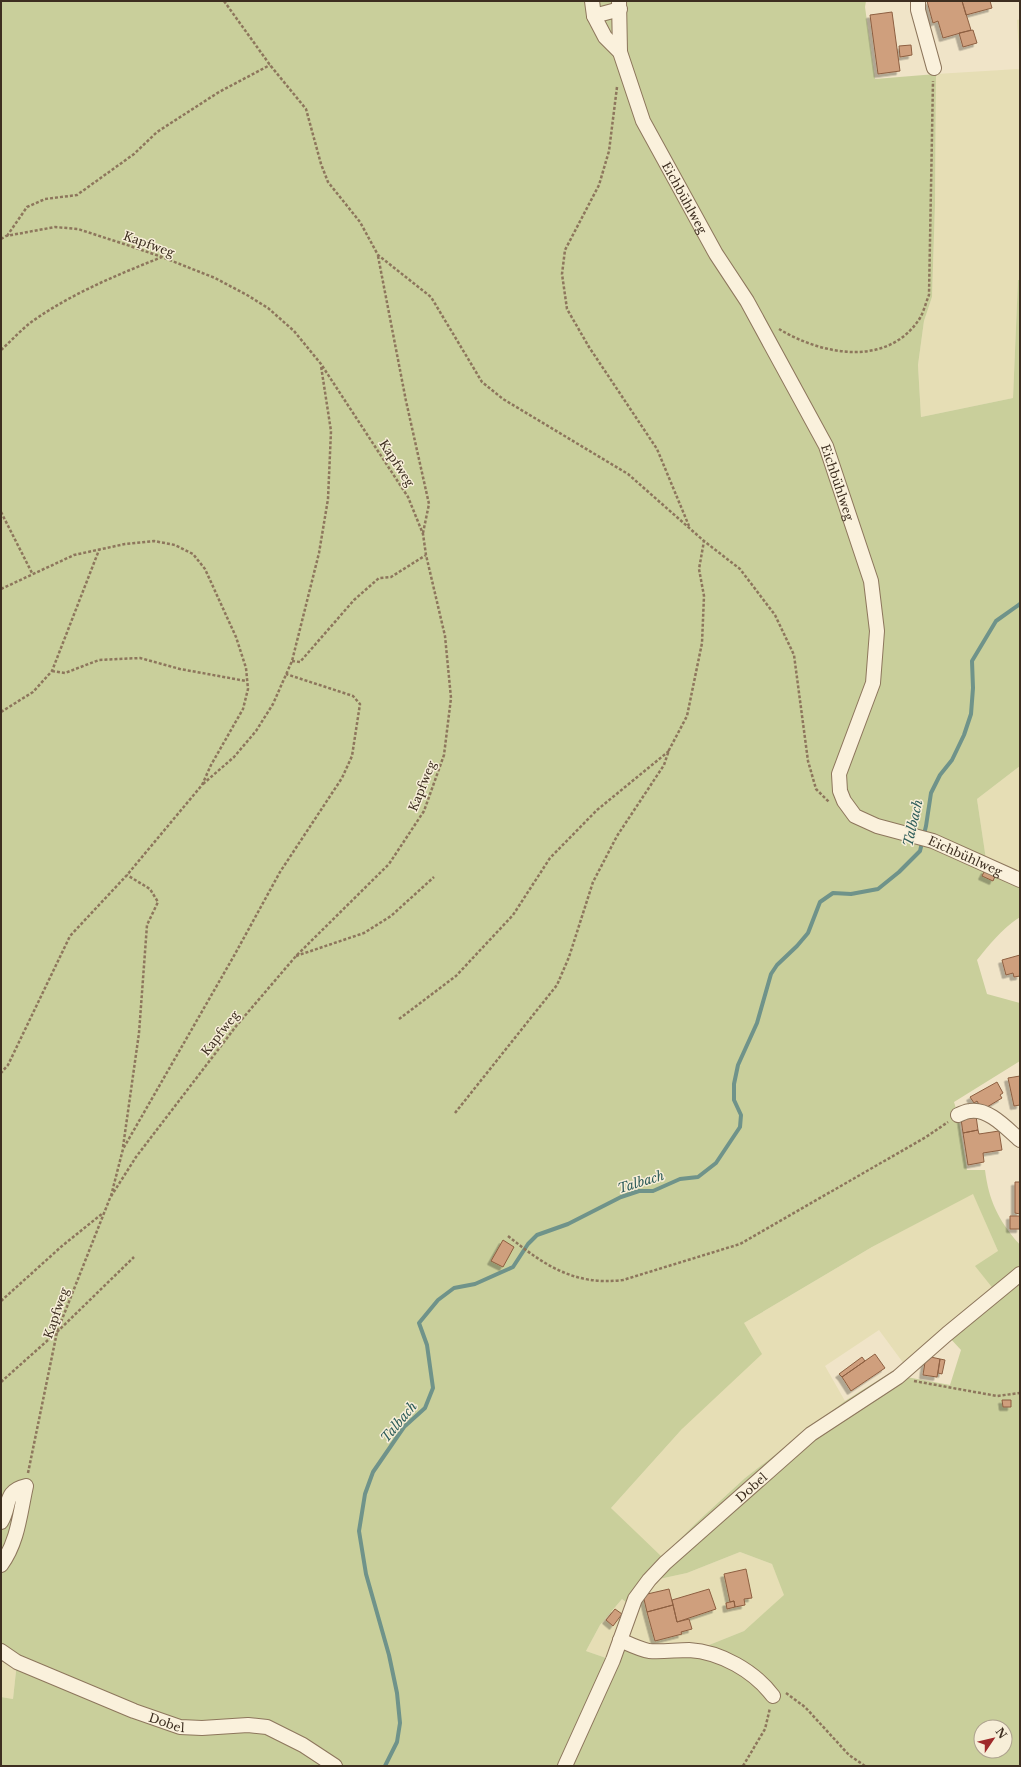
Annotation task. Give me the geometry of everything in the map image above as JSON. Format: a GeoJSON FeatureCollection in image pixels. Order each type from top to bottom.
{"type":"FeatureCollection","features":[{"type":"Feature","properties":{"kind":"street","name":"Eichbühlweg"},"geometry":{"type":"LineString","coordinates":[[592,1],[594,16],[605,37],[620,52],[643,121],[716,254],[751,308],[826,446],[871,581],[877,631],[873,683],[840,774],[838,785],[844,801],[855,816],[877,826],[933,841],[1020,880]]}},
{"type":"Feature","properties":{"kind":"street"},"geometry":{"type":"LineString","coordinates":[[918,1],[918,10],[934,68]]}},
{"type":"Feature","properties":{"kind":"street"},"geometry":{"type":"LineString","coordinates":[[594,16],[619,5],[620,52]]}},
{"type":"Feature","properties":{"kind":"street"},"geometry":{"type":"LineString","coordinates":[[958,1115],[970,1110],[985,1113],[1002,1123],[1020,1140]]}},
{"type":"Feature","properties":{"kind":"street","name":"Dobel"},"geometry":{"type":"LineString","coordinates":[[565,1766],[613,1660],[635,1599],[649,1580],[665,1563],[811,1434],[898,1377],[947,1334],[1020,1274]]}},
{"type":"Feature","properties":{"kind":"street"},"geometry":{"type":"LineString","coordinates":[[1,1522],[6,1514],[7,1502],[11,1493],[17,1488],[26,1486],[17,1530],[8,1555],[1,1565]]}},
{"type":"Feature","properties":{"kind":"street"},"geometry":{"type":"LineString","coordinates":[[620,1640],[648,1651],[690,1650],[716,1657],[741,1667],[778,1694]]}},
{"type":"Feature","properties":{"kind":"street","name":"Dobel"},"geometry":{"type":"LineString","coordinates":[[1,1651],[17,1662],[134,1711],[180,1727],[202,1728],[248,1725],[267,1728],[303,1745],[335,1766]]}},
{"type":"Feature","properties":{"kind":"path"},"geometry":{"type":"LineString","coordinates":[[224,1],[270,65],[306,109],[321,164],[328,182],[360,222],[378,255],[405,394],[429,504],[423,534]]}},
{"type":"Feature","properties":{"kind":"path"},"geometry":{"type":"LineString","coordinates":[[6,236],[27,207],[45,199],[76,195],[134,154],[157,132],[219,92],[270,65]]}},
{"type":"Feature","properties":{"kind":"path"},"geometry":{"type":"LineString","coordinates":[[775,327],[796,340],[825,349],[857,352],[882,348],[899,340],[909,331],[921,316],[929,295],[934,68]]}},
{"type":"Feature","properties":{"kind":"path"},"geometry":{"type":"LineString","coordinates":[[618,81],[609,151],[599,184],[565,250],[562,274],[567,309],[589,347],[658,449],[689,527]]}},
{"type":"Feature","properties":{"kind":"path","name":"Kapfweg"},"geometry":{"type":"LineString","coordinates":[[1,239],[6,236],[55,227],[78,229],[162,257],[215,278],[268,308],[294,331],[321,364],[408,497],[423,534],[426,554],[445,636],[451,698],[444,756],[424,811],[389,864],[296,956],[237,1025],[136,1157],[110,1198],[57,1332],[26,1486]]}},
{"type":"Feature","properties":{"kind":"path"},"geometry":{"type":"LineString","coordinates":[[378,255],[431,297],[482,382],[503,399],[628,474],[704,541],[740,569],[775,615],[794,655],[808,761],[816,789],[830,804]]}},
{"type":"Feature","properties":{"kind":"path"},"geometry":{"type":"LineString","coordinates":[[1,350],[30,323],[68,299],[117,275],[162,257]]}},
{"type":"Feature","properties":{"kind":"path"},"geometry":{"type":"LineString","coordinates":[[1,1073],[8,1065],[70,936],[127,875],[202,785],[234,757],[256,731],[273,704],[292,661],[319,553],[328,499],[331,430],[321,364]]}},
{"type":"Feature","properties":{"kind":"path"},"geometry":{"type":"LineString","coordinates":[[1,512],[32,573]]}},
{"type":"Feature","properties":{"kind":"path"},"geometry":{"type":"LineString","coordinates":[[1,589],[32,573],[74,555],[125,544],[154,541],[175,545],[193,554],[205,569],[236,637],[246,668],[246,681],[248,689],[243,709],[211,765],[202,785]]}},
{"type":"Feature","properties":{"kind":"path"},"geometry":{"type":"LineString","coordinates":[[456,1113],[557,985],[569,957],[593,882],[617,836],[664,765],[687,716],[702,643],[704,596],[699,569],[704,541]]}},
{"type":"Feature","properties":{"kind":"path"},"geometry":{"type":"LineString","coordinates":[[1,712],[34,692],[52,671],[99,550]]}},
{"type":"Feature","properties":{"kind":"path"},"geometry":{"type":"LineString","coordinates":[[292,661],[300,662],[354,600],[379,578],[391,577],[426,554]]}},
{"type":"Feature","properties":{"kind":"path"},"geometry":{"type":"LineString","coordinates":[[52,671],[65,673],[99,660],[140,658],[180,669],[246,681]]}},
{"type":"Feature","properties":{"kind":"path"},"geometry":{"type":"LineString","coordinates":[[123,1149],[235,954],[280,872],[342,778],[352,756],[360,704],[353,696],[286,674]]}},
{"type":"Feature","properties":{"kind":"path"},"geometry":{"type":"LineString","coordinates":[[399,1019],[456,976],[513,915],[550,858],[597,810],[670,750]]}},
{"type":"Feature","properties":{"kind":"path"},"geometry":{"type":"LineString","coordinates":[[110,1198],[123,1149],[139,1033],[147,925],[158,902],[150,889],[127,875]]}},
{"type":"Feature","properties":{"kind":"path"},"geometry":{"type":"LineString","coordinates":[[296,956],[364,933],[391,916],[434,877]]}},
{"type":"Feature","properties":{"kind":"path"},"geometry":{"type":"LineString","coordinates":[[508,1236],[538,1260],[554,1269],[592,1281],[606,1282],[623,1280],[740,1244],[926,1137],[958,1115]]}},
{"type":"Feature","properties":{"kind":"path"},"geometry":{"type":"LineString","coordinates":[[1,1301],[62,1246],[103,1213]]}},
{"type":"Feature","properties":{"kind":"path"},"geometry":{"type":"LineString","coordinates":[[1,1382],[57,1332],[134,1257]]}},
{"type":"Feature","properties":{"kind":"path"},"geometry":{"type":"LineString","coordinates":[[898,1377],[997,1396],[1020,1393]]}},
{"type":"Feature","properties":{"kind":"path"},"geometry":{"type":"LineString","coordinates":[[743,1766],[765,1729],[778,1694],[805,1707],[849,1755],[865,1766]]}},
{"type":"Feature","properties":{"kind":"shaded area"},"geometry":{"type":"Polygon","coordinates":[[[1020,19],[1020,69],[1017,20],[1020,19]]]}},
{"type":"Feature","properties":{"kind":"shaded area"},"geometry":{"type":"Polygon","coordinates":[[[1020,69],[1020,280],[1018,280],[1013,398],[921,417],[918,365],[924,321],[932,297],[935,205],[936,74],[1020,69]]]}},
{"type":"Feature","properties":{"kind":"shaded area"},"geometry":{"type":"Polygon","coordinates":[[[1020,766],[1020,880],[987,866],[977,799],[1020,766]]]}},
{"type":"Feature","properties":{"kind":"shaded area"},"geometry":{"type":"Polygon","coordinates":[[[973,1193],[998,1251],[995,1291],[904,1364],[879,1330],[825,1366],[845,1401],[745,1478],[696,1523],[661,1558],[611,1508],[682,1429],[744,1323],[872,1247],[973,1193]]]}},
{"type":"Feature","properties":{"kind":"shaded area"},"geometry":{"type":"Polygon","coordinates":[[[740,1552],[772,1564],[785,1595],[744,1631],[684,1655],[609,1659],[586,1651],[600,1625],[622,1599],[632,1608],[650,1581],[687,1573],[740,1552]]]}},
{"type":"Feature","properties":{"kind":"shaded area"},"geometry":{"type":"Polygon","coordinates":[[[1,1651],[17,1662],[13,1699],[1,1697],[1,1651]]]}},
{"type":"Feature","properties":{"kind":"green space"},"geometry":{"type":"Polygon","coordinates":[[[1,1],[866,1],[865,7],[875,79],[936,74],[935,205],[932,297],[924,321],[918,365],[921,417],[1013,398],[1018,280],[1020,280],[1020,766],[977,799],[987,866],[1020,880],[1020,917],[1002,932],[977,960],[987,994],[1020,1003],[1020,1061],[954,1102],[958,1115],[967,1170],[985,1170],[989,1192],[996,1210],[1006,1228],[1020,1245],[1020,1766],[1,1766],[1,1697],[13,1699],[17,1662],[1,1651],[1,1565],[8,1555],[1,1546],[1,1]],[[973,1194],[872,1247],[744,1323],[762,1354],[682,1429],[611,1508],[662,1557],[745,1478],[845,1401],[904,1364],[995,1291],[975,1266],[998,1251],[973,1194]],[[948,1336],[901,1376],[950,1385],[961,1350],[948,1336]],[[740,1552],[687,1573],[650,1581],[633,1608],[622,1599],[600,1625],[586,1651],[609,1659],[615,1644],[684,1655],[744,1631],[784,1595],[772,1564],[740,1552]]]}},
{"type":"Feature","properties":{"kind":"building"},"geometry":{"type":"Polygon","coordinates":[[[927,1],[962,1],[971,30],[943,38],[938,21],[933,23],[927,1]]]}},
{"type":"Feature","properties":{"kind":"building"},"geometry":{"type":"Polygon","coordinates":[[[962,1],[990,1],[992,8],[966,15],[962,1]]]}},
{"type":"Feature","properties":{"kind":"building"},"geometry":{"type":"Polygon","coordinates":[[[892,12],[900,71],[878,74],[870,15],[892,12]]]}},
{"type":"Feature","properties":{"kind":"building"},"geometry":{"type":"Polygon","coordinates":[[[973,30],[977,43],[963,47],[959,33],[973,30]]]}},
{"type":"Feature","properties":{"kind":"building"},"geometry":{"type":"Polygon","coordinates":[[[911,45],[912,55],[900,57],[899,46],[911,45]]]}},
{"type":"Feature","properties":{"kind":"building"},"geometry":{"type":"Polygon","coordinates":[[[985,870],[996,874],[993,881],[982,876],[985,870]]]}},
{"type":"Feature","properties":{"kind":"building"},"geometry":{"type":"Polygon","coordinates":[[[1020,955],[1020,976],[1014,977],[1013,973],[1006,975],[1002,960],[1020,955]]]}},
{"type":"Feature","properties":{"kind":"building"},"geometry":{"type":"Polygon","coordinates":[[[1020,1076],[1020,1105],[1014,1106],[1008,1078],[1020,1076]]]}},
{"type":"Feature","properties":{"kind":"building"},"geometry":{"type":"Polygon","coordinates":[[[997,1082],[1003,1093],[1000,1095],[1002,1098],[982,1110],[977,1101],[974,1103],[970,1097],[997,1082]]]}},
{"type":"Feature","properties":{"kind":"building"},"geometry":{"type":"Polygon","coordinates":[[[976,1116],[978,1130],[963,1133],[961,1119],[976,1116]]]}},
{"type":"Feature","properties":{"kind":"building"},"geometry":{"type":"Polygon","coordinates":[[[978,1130],[979,1134],[999,1131],[1002,1150],[983,1153],[984,1162],[968,1165],[963,1133],[978,1130]]]}},
{"type":"Feature","properties":{"kind":"building"},"geometry":{"type":"Polygon","coordinates":[[[1015,1182],[1020,1182],[1020,1214],[1015,1213],[1015,1182]]]}},
{"type":"Feature","properties":{"kind":"building"},"geometry":{"type":"Polygon","coordinates":[[[1010,1216],[1020,1216],[1020,1229],[1010,1229],[1010,1216]]]}},
{"type":"Feature","properties":{"kind":"building"},"geometry":{"type":"Polygon","coordinates":[[[503,1240],[514,1247],[503,1267],[491,1261],[503,1240]]]}},
{"type":"Feature","properties":{"kind":"building"},"geometry":{"type":"Polygon","coordinates":[[[875,1354],[885,1368],[851,1391],[842,1377],[875,1354]]]}},
{"type":"Feature","properties":{"kind":"building"},"geometry":{"type":"Polygon","coordinates":[[[926,1356],[940,1359],[937,1377],[923,1375],[926,1356]]]}},
{"type":"Feature","properties":{"kind":"building"},"geometry":{"type":"Polygon","coordinates":[[[862,1357],[865,1361],[842,1377],[839,1374],[862,1357]]]}},
{"type":"Feature","properties":{"kind":"building"},"geometry":{"type":"Polygon","coordinates":[[[940,1359],[945,1360],[942,1374],[938,1373],[940,1359]]]}},
{"type":"Feature","properties":{"kind":"building"},"geometry":{"type":"Polygon","coordinates":[[[1002,1400],[1011,1400],[1011,1407],[1003,1407],[1002,1400]]]}},
{"type":"Feature","properties":{"kind":"building"},"geometry":{"type":"Polygon","coordinates":[[[746,1569],[752,1598],[744,1599],[745,1605],[735,1607],[734,1601],[730,1602],[724,1574],[746,1569]]]}},
{"type":"Feature","properties":{"kind":"building"},"geometry":{"type":"Polygon","coordinates":[[[669,1589],[673,1605],[647,1612],[643,1595],[669,1589]]]}},
{"type":"Feature","properties":{"kind":"building"},"geometry":{"type":"Polygon","coordinates":[[[709,1589],[716,1609],[677,1622],[672,1600],[709,1589]]]}},
{"type":"Feature","properties":{"kind":"building"},"geometry":{"type":"Polygon","coordinates":[[[734,1601],[735,1607],[727,1609],[726,1603],[734,1601]]]}},
{"type":"Feature","properties":{"kind":"building"},"geometry":{"type":"Polygon","coordinates":[[[673,1605],[677,1622],[689,1619],[692,1629],[681,1632],[682,1634],[655,1641],[647,1612],[673,1605]]]}},
{"type":"Feature","properties":{"kind":"building"},"geometry":{"type":"Polygon","coordinates":[[[615,1609],[622,1614],[613,1626],[606,1620],[615,1609]]]}},
{"type":"Feature","properties":{"kind":"waterway","name":"Talbach"},"geometry":{"type":"LineString","coordinates":[[385,1766],[397,1742],[400,1723],[397,1693],[389,1655],[366,1574],[359,1531],[365,1494],[373,1472],[404,1427],[425,1408],[433,1388],[427,1345],[419,1323],[438,1300],[454,1288],[475,1284],[513,1267],[528,1244],[537,1235],[568,1224],[621,1197],[639,1191],[653,1191],[680,1179],[698,1177],[716,1163],[740,1127],[741,1115],[734,1100],[734,1084],[738,1065],[757,1023],[771,974],[777,965],[808,933],[820,902],[833,893],[851,894],[878,889],[899,872],[920,851],[926,826],[931,793],[940,775],[952,760],[964,735],[971,714],[973,688],[972,661],[996,621],[1020,604]]}}]}
